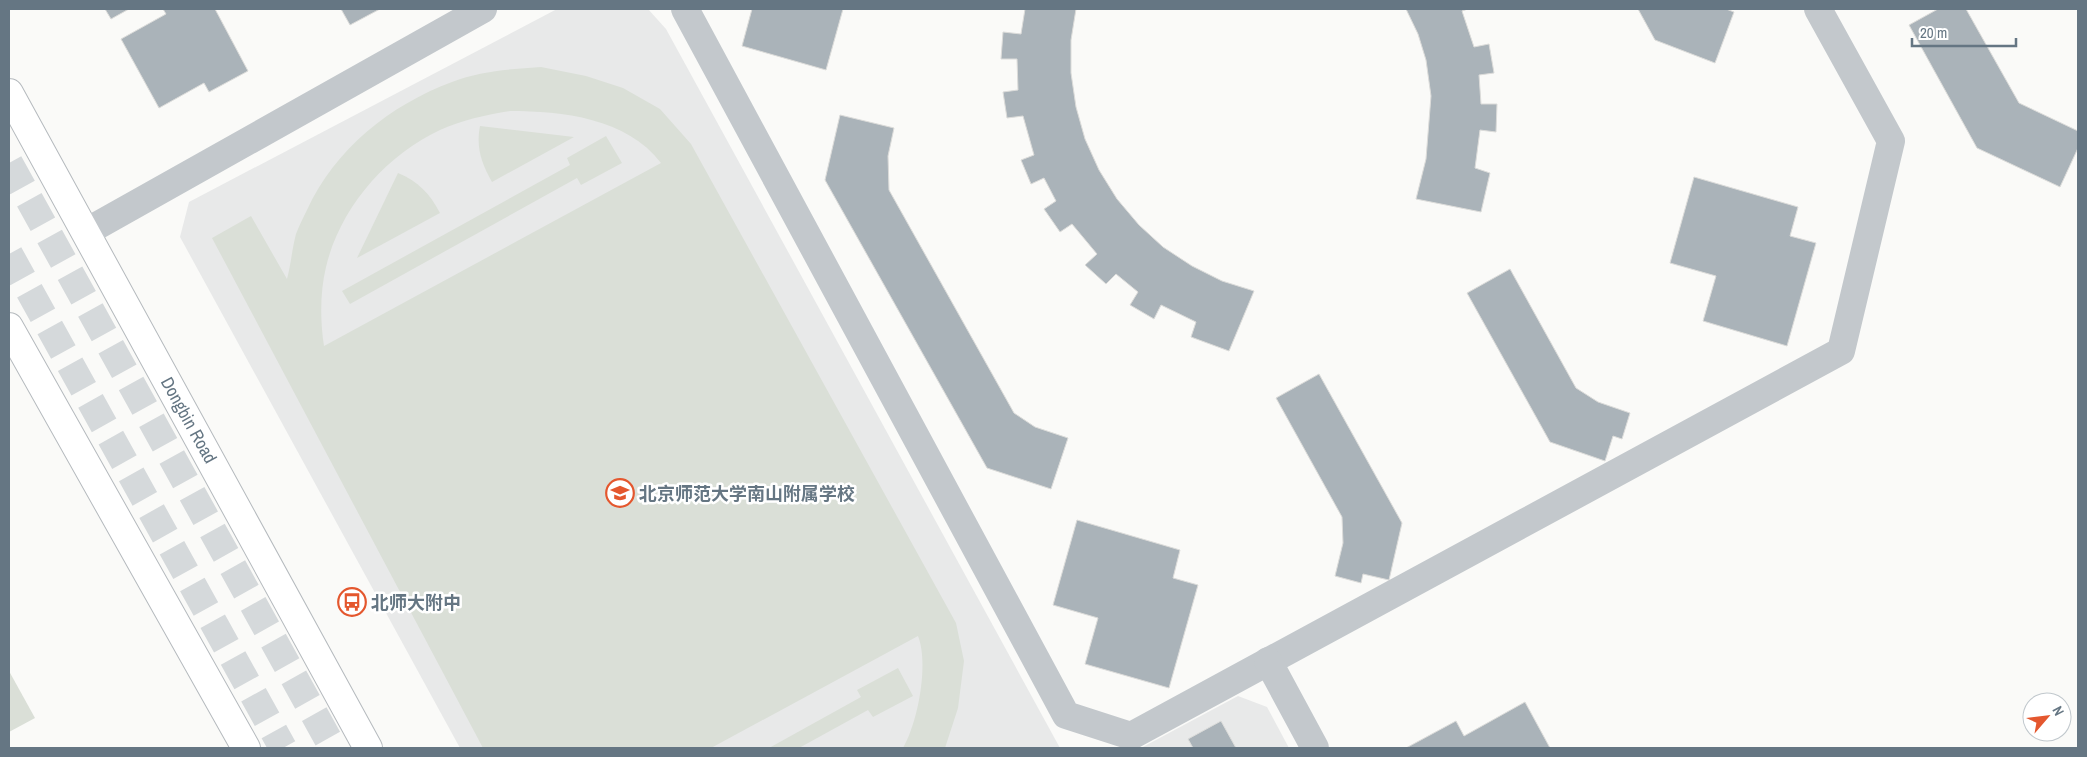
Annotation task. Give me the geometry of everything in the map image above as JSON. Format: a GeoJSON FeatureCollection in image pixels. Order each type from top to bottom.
{"type":"FeatureCollection","features":[{"type":"Feature","properties":{"kind":"main road","name":"Dongbin Road"},"geometry":{"type":"LineString","coordinates":[[9,93],[368,748]]}},
{"type":"Feature","properties":{"kind":"main road"},"geometry":{"type":"LineString","coordinates":[[9,327],[246,748]]}},
{"type":"Feature","properties":{"kind":"street"},"geometry":{"type":"LineString","coordinates":[[86,232],[483,9]]}},
{"type":"Feature","properties":{"kind":"street"},"geometry":{"type":"LineString","coordinates":[[685,9],[1066,715],[1131,736],[1841,351],[1891,141],[1818,9]]}},
{"type":"Feature","properties":{"kind":"street"},"geometry":{"type":"LineString","coordinates":[[1268,662],[1316,748]]}},
{"type":"Feature","properties":{"kind":"shaded area","name":"北京师范大学南山附属学校"},"geometry":{"type":"Polygon","coordinates":[[[557,9],[648,9],[666,29],[1060,748],[460,748],[180,237],[189,202],[557,9]]]}},
{"type":"Feature","properties":{"kind":"shaded area","name":"北京师范大学南山附属学校"},"geometry":{"type":"Polygon","coordinates":[[[541,67],[586,76],[623,88],[660,109],[691,144],[956,623],[964,661],[958,708],[945,748],[903,748],[913,723],[920,693],[922,662],[918,636],[711,748],[483,748],[212,238],[251,216],[287,279],[296,234],[319,188],[349,149],[367,132],[407,103],[452,82],[485,73],[541,67]],[[510,111],[492,114],[448,126],[401,154],[368,186],[342,224],[326,267],[321,306],[324,346],[661,163],[647,148],[630,136],[612,127],[572,116],[530,111],[510,111]]]}},
{"type":"Feature","properties":{"kind":"shaded area"},"geometry":{"type":"Polygon","coordinates":[[[480,126],[574,137],[492,182],[480,155],[480,126]]]}},
{"type":"Feature","properties":{"kind":"shaded area"},"geometry":{"type":"Polygon","coordinates":[[[606,136],[622,163],[581,185],[577,178],[350,304],[342,291],[570,165],[567,158],[606,136]]]}},
{"type":"Feature","properties":{"kind":"shaded area"},"geometry":{"type":"Polygon","coordinates":[[[398,173],[412,180],[423,189],[440,213],[357,258],[398,173]]]}},
{"type":"Feature","properties":{"kind":"shaded area"},"geometry":{"type":"Polygon","coordinates":[[[898,668],[913,696],[873,717],[868,710],[799,748],[769,748],[861,697],[857,690],[898,668]]]}},
{"type":"Feature","properties":{"kind":"shaded area"},"geometry":{"type":"Polygon","coordinates":[[[9,671],[35,718],[9,732],[9,671]]]}},
{"type":"Feature","properties":{"kind":"shaded area"},"geometry":{"type":"Polygon","coordinates":[[[1238,696],[1267,707],[1289,748],[1141,748],[1238,696]]]}},
{"type":"Feature","properties":{"kind":"building"},"geometry":{"type":"Polygon","coordinates":[[[105,9],[129,9],[111,19],[105,9]]]}},
{"type":"Feature","properties":{"kind":"building"},"geometry":{"type":"Polygon","coordinates":[[[163,9],[215,9],[248,71],[209,92],[204,83],[159,108],[121,39],[166,14],[163,9]]]}},
{"type":"Feature","properties":{"kind":"building"},"geometry":{"type":"Polygon","coordinates":[[[341,9],[380,9],[350,25],[341,9]]]}},
{"type":"Feature","properties":{"kind":"building"},"geometry":{"type":"Polygon","coordinates":[[[752,9],[843,9],[826,70],[742,46],[752,9]]]}},
{"type":"Feature","properties":{"kind":"building"},"geometry":{"type":"Polygon","coordinates":[[[1025,9],[1076,9],[1071,40],[1071,73],[1076,107],[1085,139],[1099,170],[1117,199],[1139,225],[1163,247],[1192,266],[1222,281],[1254,291],[1229,351],[1191,337],[1196,322],[1161,305],[1154,319],[1130,305],[1138,292],[1116,274],[1106,284],[1085,265],[1097,254],[1072,224],[1060,232],[1044,209],[1056,201],[1044,178],[1031,184],[1021,160],[1034,155],[1023,116],[1007,118],[1003,92],[1018,90],[1017,59],[1001,59],[1003,32],[1021,34],[1025,9]]]}},
{"type":"Feature","properties":{"kind":"building"},"geometry":{"type":"Polygon","coordinates":[[[1406,9],[1468,9],[1462,11],[1474,47],[1489,44],[1494,73],[1479,75],[1481,104],[1497,104],[1496,132],[1480,130],[1475,168],[1490,173],[1481,212],[1416,199],[1426,159],[1431,96],[1426,60],[1418,34],[1406,9]]]}},
{"type":"Feature","properties":{"kind":"building"},"geometry":{"type":"Polygon","coordinates":[[[1638,9],[1726,9],[1734,12],[1715,63],[1655,40],[1638,9]]]}},
{"type":"Feature","properties":{"kind":"building"},"geometry":{"type":"Polygon","coordinates":[[[1938,9],[1966,9],[2019,103],[2078,131],[2078,148],[2060,187],[1977,148],[1909,25],[1938,9]]]}},
{"type":"Feature","properties":{"kind":"building"},"geometry":{"type":"Polygon","coordinates":[[[840,115],[894,128],[888,156],[889,190],[1014,413],[1035,427],[1068,438],[1051,489],[987,468],[825,180],[840,115]]]}},
{"type":"Feature","properties":{"kind":"building"},"geometry":{"type":"Polygon","coordinates":[[[1694,177],[1798,207],[1790,236],[1816,243],[1787,346],[1703,321],[1716,276],[1670,263],[1694,177]]]}},
{"type":"Feature","properties":{"kind":"building"},"geometry":{"type":"Polygon","coordinates":[[[1510,269],[1576,388],[1598,402],[1630,413],[1622,439],[1613,436],[1605,461],[1550,442],[1467,293],[1510,269]]]}},
{"type":"Feature","properties":{"kind":"building"},"geometry":{"type":"Polygon","coordinates":[[[1319,374],[1402,523],[1389,580],[1363,574],[1361,583],[1335,576],[1343,543],[1342,517],[1276,398],[1319,374]]]}},
{"type":"Feature","properties":{"kind":"building"},"geometry":{"type":"Polygon","coordinates":[[[1077,520],[1180,550],[1173,578],[1198,585],[1169,688],[1085,664],[1098,618],[1053,605],[1077,520]]]}},
{"type":"Feature","properties":{"kind":"building"},"geometry":{"type":"Polygon","coordinates":[[[1525,702],[1550,748],[1406,748],[1456,721],[1464,736],[1525,702]]]}},
{"type":"Feature","properties":{"kind":"building"},"geometry":{"type":"Polygon","coordinates":[[[1221,721],[1236,748],[1193,748],[1188,739],[1221,721]]]}},
{"type":"Feature","properties":{"kind":"tunnel"},"geometry":{"type":"LineString","coordinates":[[9,163],[333,748]]}},
{"type":"Feature","properties":{"kind":"tunnel"},"geometry":{"type":"LineString","coordinates":[[9,254],[283,748]]}},
{"type":"Feature","properties":{"kind":"place","name":"北京师范大学南山附属学校"},"geometry":{"type":"Point","coordinates":[620,493]}},
{"type":"Feature","properties":{"kind":"place","name":"北师大附中"},"geometry":{"type":"Point","coordinates":[352,602]}}]}
